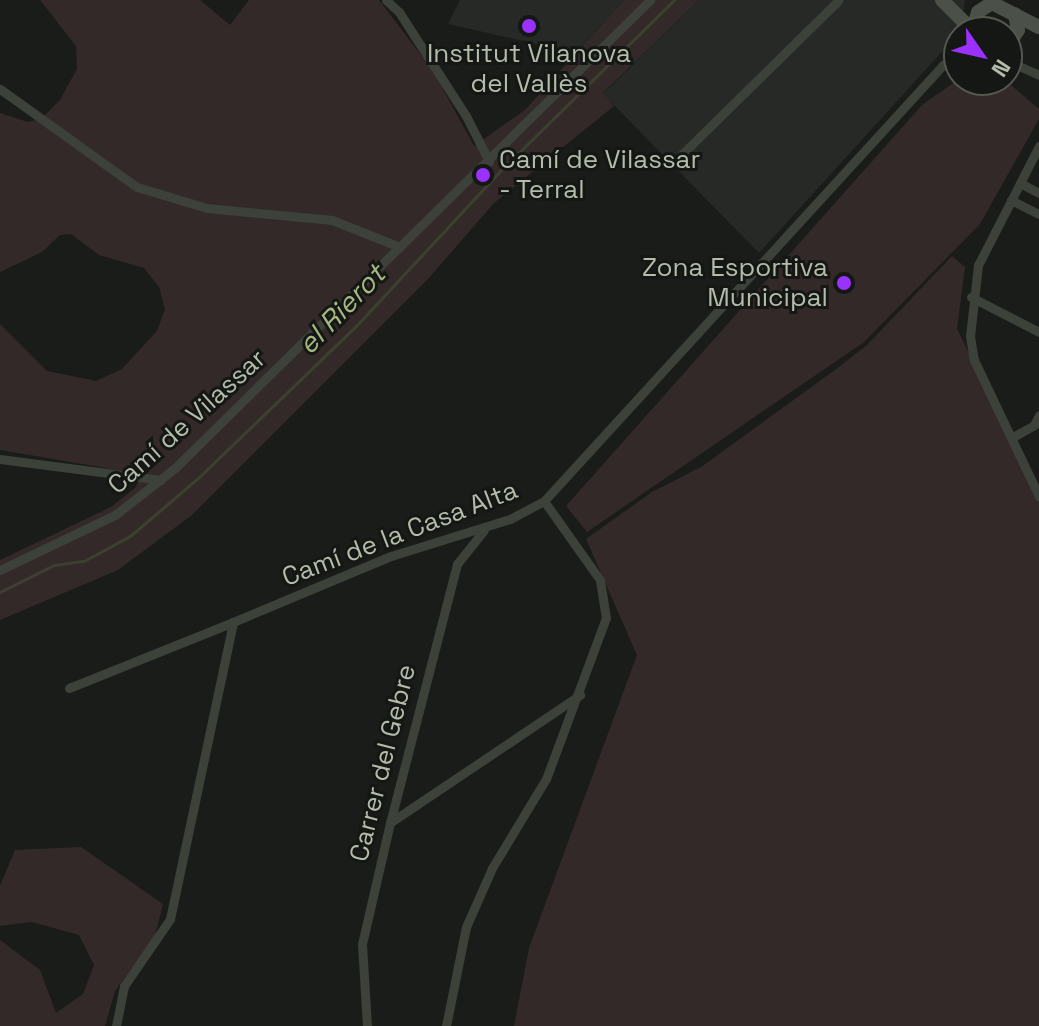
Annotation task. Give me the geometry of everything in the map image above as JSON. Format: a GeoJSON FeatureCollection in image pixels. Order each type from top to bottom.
{"type":"FeatureCollection","features":[{"type":"Feature","properties":{"kind":"main road"},"geometry":{"type":"LineString","coordinates":[[942,0],[982,7],[1000,4],[1039,29]]}},
{"type":"Feature","properties":{"kind":"main road"},"geometry":{"type":"LineString","coordinates":[[942,0],[957,16]]}},
{"type":"Feature","properties":{"kind":"main road"},"geometry":{"type":"LineString","coordinates":[[978,16],[982,7]]}},
{"type":"Feature","properties":{"kind":"street"},"geometry":{"type":"LineString","coordinates":[[386,0],[399,12],[458,103],[489,161]]}},
{"type":"Feature","properties":{"kind":"street","name":"Camí de Vilassar"},"geometry":{"type":"LineString","coordinates":[[0,570],[115,515],[161,480],[650,0]]}},
{"type":"Feature","properties":{"kind":"street"},"geometry":{"type":"LineString","coordinates":[[676,160],[839,0]]}},
{"type":"Feature","properties":{"kind":"street","name":"Camí de la Casa Alta"},"geometry":{"type":"LineString","coordinates":[[69,688],[391,556],[490,526],[544,501],[943,70]]}},
{"type":"Feature","properties":{"kind":"street"},"geometry":{"type":"LineString","coordinates":[[0,89],[137,187],[207,208],[332,220],[400,247]]}},
{"type":"Feature","properties":{"kind":"street"},"geometry":{"type":"LineString","coordinates":[[1039,146],[978,265],[971,297],[974,360],[1039,496]]}},
{"type":"Feature","properties":{"kind":"street"},"geometry":{"type":"LineString","coordinates":[[1020,183],[1039,193]]}},
{"type":"Feature","properties":{"kind":"street"},"geometry":{"type":"LineString","coordinates":[[1011,200],[1039,214]]}},
{"type":"Feature","properties":{"kind":"street"},"geometry":{"type":"LineString","coordinates":[[971,297],[1039,332]]}},
{"type":"Feature","properties":{"kind":"street"},"geometry":{"type":"LineString","coordinates":[[1011,438],[1034,425],[1039,415]]}},
{"type":"Feature","properties":{"kind":"street"},"geometry":{"type":"LineString","coordinates":[[0,459],[161,480]]}},
{"type":"Feature","properties":{"kind":"street"},"geometry":{"type":"LineString","coordinates":[[446,1026],[466,927],[492,868],[546,779],[580,695],[606,618],[600,580],[544,501]]}},
{"type":"Feature","properties":{"kind":"street","name":"Carrer del Gebre"},"geometry":{"type":"LineString","coordinates":[[367,1026],[362,944],[390,823],[457,564],[470,543],[490,526]]}},
{"type":"Feature","properties":{"kind":"street"},"geometry":{"type":"LineString","coordinates":[[116,1026],[124,986],[170,919],[233,622]]}},
{"type":"Feature","properties":{"kind":"street"},"geometry":{"type":"LineString","coordinates":[[390,823],[580,695]]}},
{"type":"Feature","properties":{"kind":"shaded area"},"geometry":{"type":"Polygon","coordinates":[[[40,0],[200,0],[230,25],[249,0],[379,0],[433,71],[474,146],[525,110],[624,0],[699,0],[603,93],[614,106],[494,203],[428,279],[192,515],[118,570],[0,620],[0,560],[111,507],[136,487],[141,474],[0,450],[0,324],[47,371],[96,381],[122,369],[157,331],[165,309],[159,287],[144,268],[99,255],[71,234],[60,235],[42,252],[0,272],[0,113],[28,122],[41,119],[60,100],[77,69],[76,46],[40,0]]]}},
{"type":"Feature","properties":{"kind":"shaded area","name":"Institut Vilanova del Vallès"},"geometry":{"type":"Polygon","coordinates":[[[460,0],[624,0],[576,53],[448,24],[460,0]]]}},
{"type":"Feature","properties":{"kind":"shaded area"},"geometry":{"type":"Polygon","coordinates":[[[699,0],[965,0],[962,16],[943,16],[943,51],[759,253],[603,94],[699,0]]]}},
{"type":"Feature","properties":{"kind":"shaded area","name":"Zona Esportiva Municipal"},"geometry":{"type":"Polygon","coordinates":[[[943,90],[943,96],[1023,95],[1039,109],[1039,119],[980,224],[864,342],[587,532],[566,506],[922,105],[943,90]]]}},
{"type":"Feature","properties":{"kind":"shaded area"},"geometry":{"type":"Polygon","coordinates":[[[952,256],[965,267],[957,329],[1039,495],[1039,1026],[514,1026],[529,948],[637,655],[586,539],[652,492],[701,467],[835,370],[867,345],[952,256]]]}},
{"type":"Feature","properties":{"kind":"shaded area"},"geometry":{"type":"Polygon","coordinates":[[[81,847],[163,904],[155,936],[115,991],[105,1026],[0,1026],[0,940],[40,970],[56,1013],[83,994],[94,965],[79,935],[32,922],[0,926],[0,886],[15,850],[81,847]]]}},
{"type":"Feature","properties":{"kind":"waterway","name":"el Rierot"},"geometry":{"type":"LineString","coordinates":[[0,592],[54,565],[84,561],[130,536],[198,478],[356,326],[501,170],[674,0]]}},
{"type":"Feature","properties":{"kind":"place","name":"Institut Vilanova del Vallès"},"geometry":{"type":"Point","coordinates":[529,26]}},
{"type":"Feature","properties":{"kind":"place","name":"Camí de Vilassar - Terral"},"geometry":{"type":"Point","coordinates":[483,175]}},
{"type":"Feature","properties":{"kind":"place","name":"Zona Esportiva Municipal"},"geometry":{"type":"Point","coordinates":[844,283]}}]}
